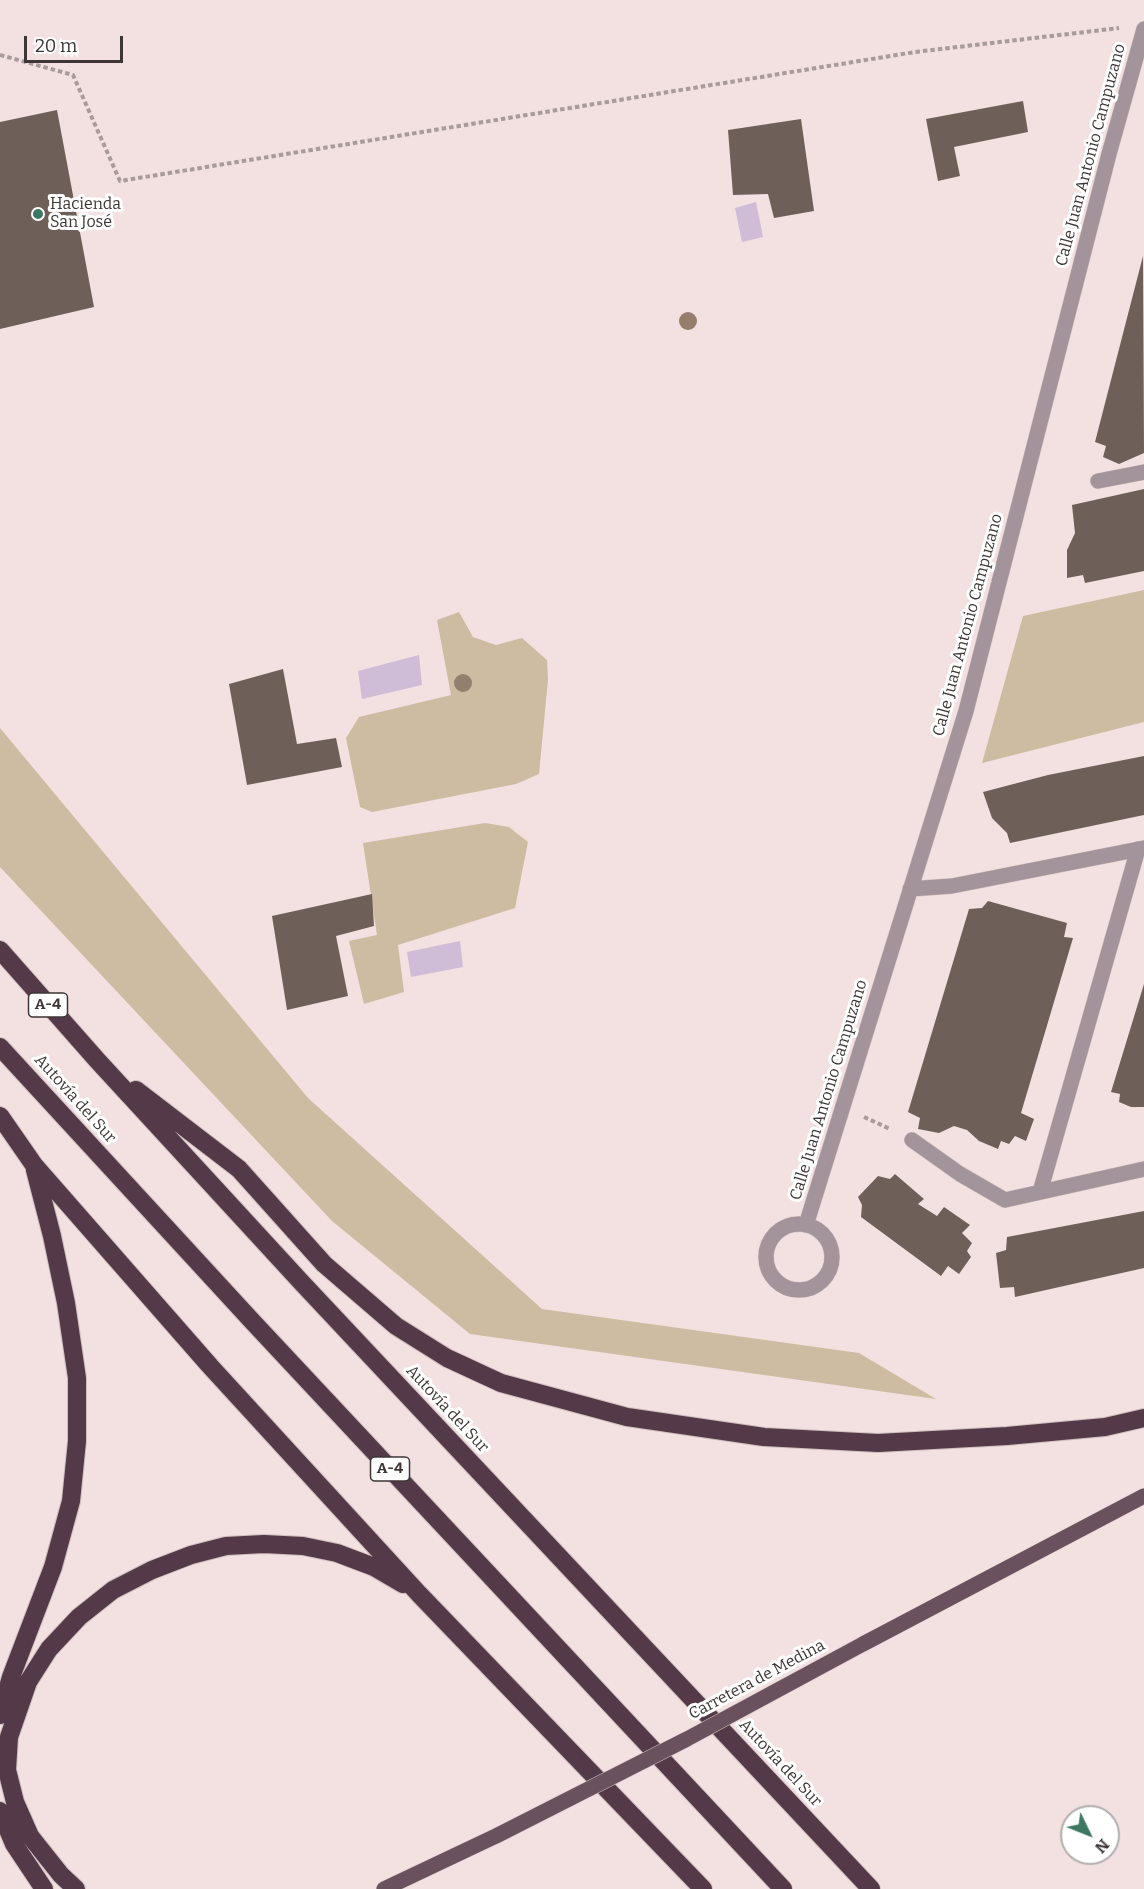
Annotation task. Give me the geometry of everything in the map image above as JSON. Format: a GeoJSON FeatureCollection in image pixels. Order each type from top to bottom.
{"type":"FeatureCollection","features":[{"type":"Feature","properties":{"kind":"highway","name":"Autovía del Sur"},"geometry":{"type":"LineString","coordinates":[[0,950],[97,1060],[320,1301],[872,1889]]}},
{"type":"Feature","properties":{"kind":"highway","name":"Autovía del Sur"},"geometry":{"type":"LineString","coordinates":[[0,1047],[252,1321],[783,1889]]}},
{"type":"Feature","properties":{"kind":"highway"},"geometry":{"type":"LineString","coordinates":[[97,1060],[239,1169],[324,1264],[396,1326],[447,1358],[501,1383],[627,1417],[764,1437],[855,1442],[878,1443],[1018,1435],[1105,1427],[1144,1418]]}},
{"type":"Feature","properties":{"kind":"highway"},"geometry":{"type":"LineString","coordinates":[[0,1116],[34,1165],[210,1366],[419,1594],[703,1889]]}},
{"type":"Feature","properties":{"kind":"highway"},"geometry":{"type":"LineString","coordinates":[[0,1715],[11,1677],[53,1567],[71,1501],[77,1441],[77,1378],[66,1303],[34,1165]]}},
{"type":"Feature","properties":{"kind":"highway"},"geometry":{"type":"LineString","coordinates":[[76,1889],[61,1875],[30,1836],[15,1802],[7,1770],[9,1737],[28,1682],[49,1649],[79,1617],[113,1590],[152,1570],[226,1546],[254,1544],[303,1546],[337,1553],[374,1567],[419,1594]]}},
{"type":"Feature","properties":{"kind":"highway"},"geometry":{"type":"LineString","coordinates":[[0,1811],[14,1844],[44,1889]]}},
{"type":"Feature","properties":{"kind":"main road","name":"Carretera de Medina"},"geometry":{"type":"LineString","coordinates":[[384,1889],[498,1835],[687,1739],[1144,1496]]}},
{"type":"Feature","properties":{"kind":"street","name":"Calle Juan Antonio Campuzano"},"geometry":{"type":"LineString","coordinates":[[806,1225],[966,711],[1109,154],[1144,29]]}},
{"type":"Feature","properties":{"kind":"street"},"geometry":{"type":"LineString","coordinates":[[1098,481],[1144,472]]}},
{"type":"Feature","properties":{"kind":"street"},"geometry":{"type":"LineString","coordinates":[[910,889],[952,886],[1141,848],[1040,1192]]}},
{"type":"Feature","properties":{"kind":"street"},"geometry":{"type":"LineString","coordinates":[[912,1140],[960,1174],[1005,1200],[1144,1169]]}},
{"type":"Feature","properties":{"kind":"street"},"geometry":{"type":"LineString","coordinates":[[796,1224],[806,1225],[817,1229],[831,1246],[831,1269],[825,1279],[816,1286],[794,1291],[783,1287],[769,1273],[765,1262],[766,1251],[769,1241],[776,1232],[796,1224]]}},
{"type":"Feature","properties":{"kind":"path"},"geometry":{"type":"LineString","coordinates":[[0,55],[73,75],[120,181],[915,52],[1121,28]]}},
{"type":"Feature","properties":{"kind":"path"},"geometry":{"type":"LineString","coordinates":[[843,1107],[912,1140]]}},
{"type":"Feature","properties":{"kind":"shaded area"},"geometry":{"type":"Polygon","coordinates":[[[756,202],[763,237],[742,242],[735,208],[756,202]]]}},
{"type":"Feature","properties":{"kind":"shaded area"},"geometry":{"type":"Polygon","coordinates":[[[1144,590],[1144,722],[982,763],[1023,616],[1144,590]]]}},
{"type":"Feature","properties":{"kind":"shaded area"},"geometry":{"type":"Polygon","coordinates":[[[459,612],[473,637],[496,645],[522,638],[547,660],[548,680],[539,774],[516,784],[372,812],[360,807],[346,738],[359,717],[451,695],[437,620],[459,612]]]}},
{"type":"Feature","properties":{"kind":"shaded area"},"geometry":{"type":"Polygon","coordinates":[[[419,655],[422,685],[362,699],[358,671],[419,655]]]}},
{"type":"Feature","properties":{"kind":"shaded area"},"geometry":{"type":"Polygon","coordinates":[[[0,728],[308,1098],[542,1309],[859,1353],[936,1399],[470,1334],[332,1221],[0,867],[0,728]]]}},
{"type":"Feature","properties":{"kind":"shaded area"},"geometry":{"type":"Polygon","coordinates":[[[485,823],[509,827],[528,842],[515,908],[398,945],[404,992],[364,1004],[349,941],[377,935],[363,843],[485,823]]]}},
{"type":"Feature","properties":{"kind":"shaded area"},"geometry":{"type":"Polygon","coordinates":[[[460,941],[463,967],[411,977],[407,952],[460,941]]]}},
{"type":"Feature","properties":{"kind":"building"},"geometry":{"type":"Polygon","coordinates":[[[1023,101],[1028,132],[954,147],[960,176],[938,181],[926,119],[1023,101]]]}},
{"type":"Feature","properties":{"kind":"building","name":"Hacienda San José"},"geometry":{"type":"Polygon","coordinates":[[[57,110],[94,307],[0,329],[0,122],[57,110]]]}},
{"type":"Feature","properties":{"kind":"building"},"geometry":{"type":"Polygon","coordinates":[[[801,119],[814,211],[774,218],[768,194],[733,195],[728,130],[801,119]]]}},
{"type":"Feature","properties":{"kind":"building"},"geometry":{"type":"Polygon","coordinates":[[[1143,256],[1144,453],[1119,464],[1103,457],[1106,446],[1095,442],[1143,256]]]}},
{"type":"Feature","properties":{"kind":"building"},"geometry":{"type":"Polygon","coordinates":[[[1144,489],[1144,571],[1085,583],[1083,575],[1067,578],[1067,550],[1075,533],[1072,505],[1144,489]]]}},
{"type":"Feature","properties":{"kind":"building"},"geometry":{"type":"Polygon","coordinates":[[[283,669],[297,744],[336,738],[342,767],[247,785],[229,684],[283,669]]]}},
{"type":"Feature","properties":{"kind":"building"},"geometry":{"type":"Polygon","coordinates":[[[1144,756],[1144,815],[1010,843],[1007,833],[992,818],[983,792],[1048,775],[1144,756]]]}},
{"type":"Feature","properties":{"kind":"building"},"geometry":{"type":"Polygon","coordinates":[[[372,894],[374,926],[336,936],[348,996],[287,1010],[272,916],[372,894]]]}},
{"type":"Feature","properties":{"kind":"building"},"geometry":{"type":"Polygon","coordinates":[[[988,901],[1067,923],[1064,937],[1073,938],[1021,1113],[1034,1119],[1026,1141],[1015,1136],[1009,1144],[1001,1141],[998,1149],[979,1141],[967,1130],[954,1126],[939,1133],[918,1129],[920,1118],[908,1112],[969,909],[982,908],[988,901]]]}},
{"type":"Feature","properties":{"kind":"building"},"geometry":{"type":"Polygon","coordinates":[[[1144,984],[1144,1107],[1131,1107],[1119,1102],[1120,1094],[1111,1092],[1144,984]]]}},
{"type":"Feature","properties":{"kind":"building"},"geometry":{"type":"Polygon","coordinates":[[[895,1174],[924,1199],[918,1204],[937,1216],[944,1207],[970,1225],[962,1233],[972,1243],[967,1251],[971,1257],[959,1274],[948,1266],[941,1276],[861,1217],[862,1205],[858,1197],[878,1176],[890,1179],[895,1174]]]}},
{"type":"Feature","properties":{"kind":"building"},"geometry":{"type":"Polygon","coordinates":[[[1144,1211],[1144,1268],[1015,1297],[1014,1287],[1000,1288],[996,1253],[1006,1250],[1007,1237],[1144,1211]]]}},
{"type":"Feature","properties":{"kind":"place","name":"Hacienda San José"},"geometry":{"type":"Point","coordinates":[38,214]}}]}
